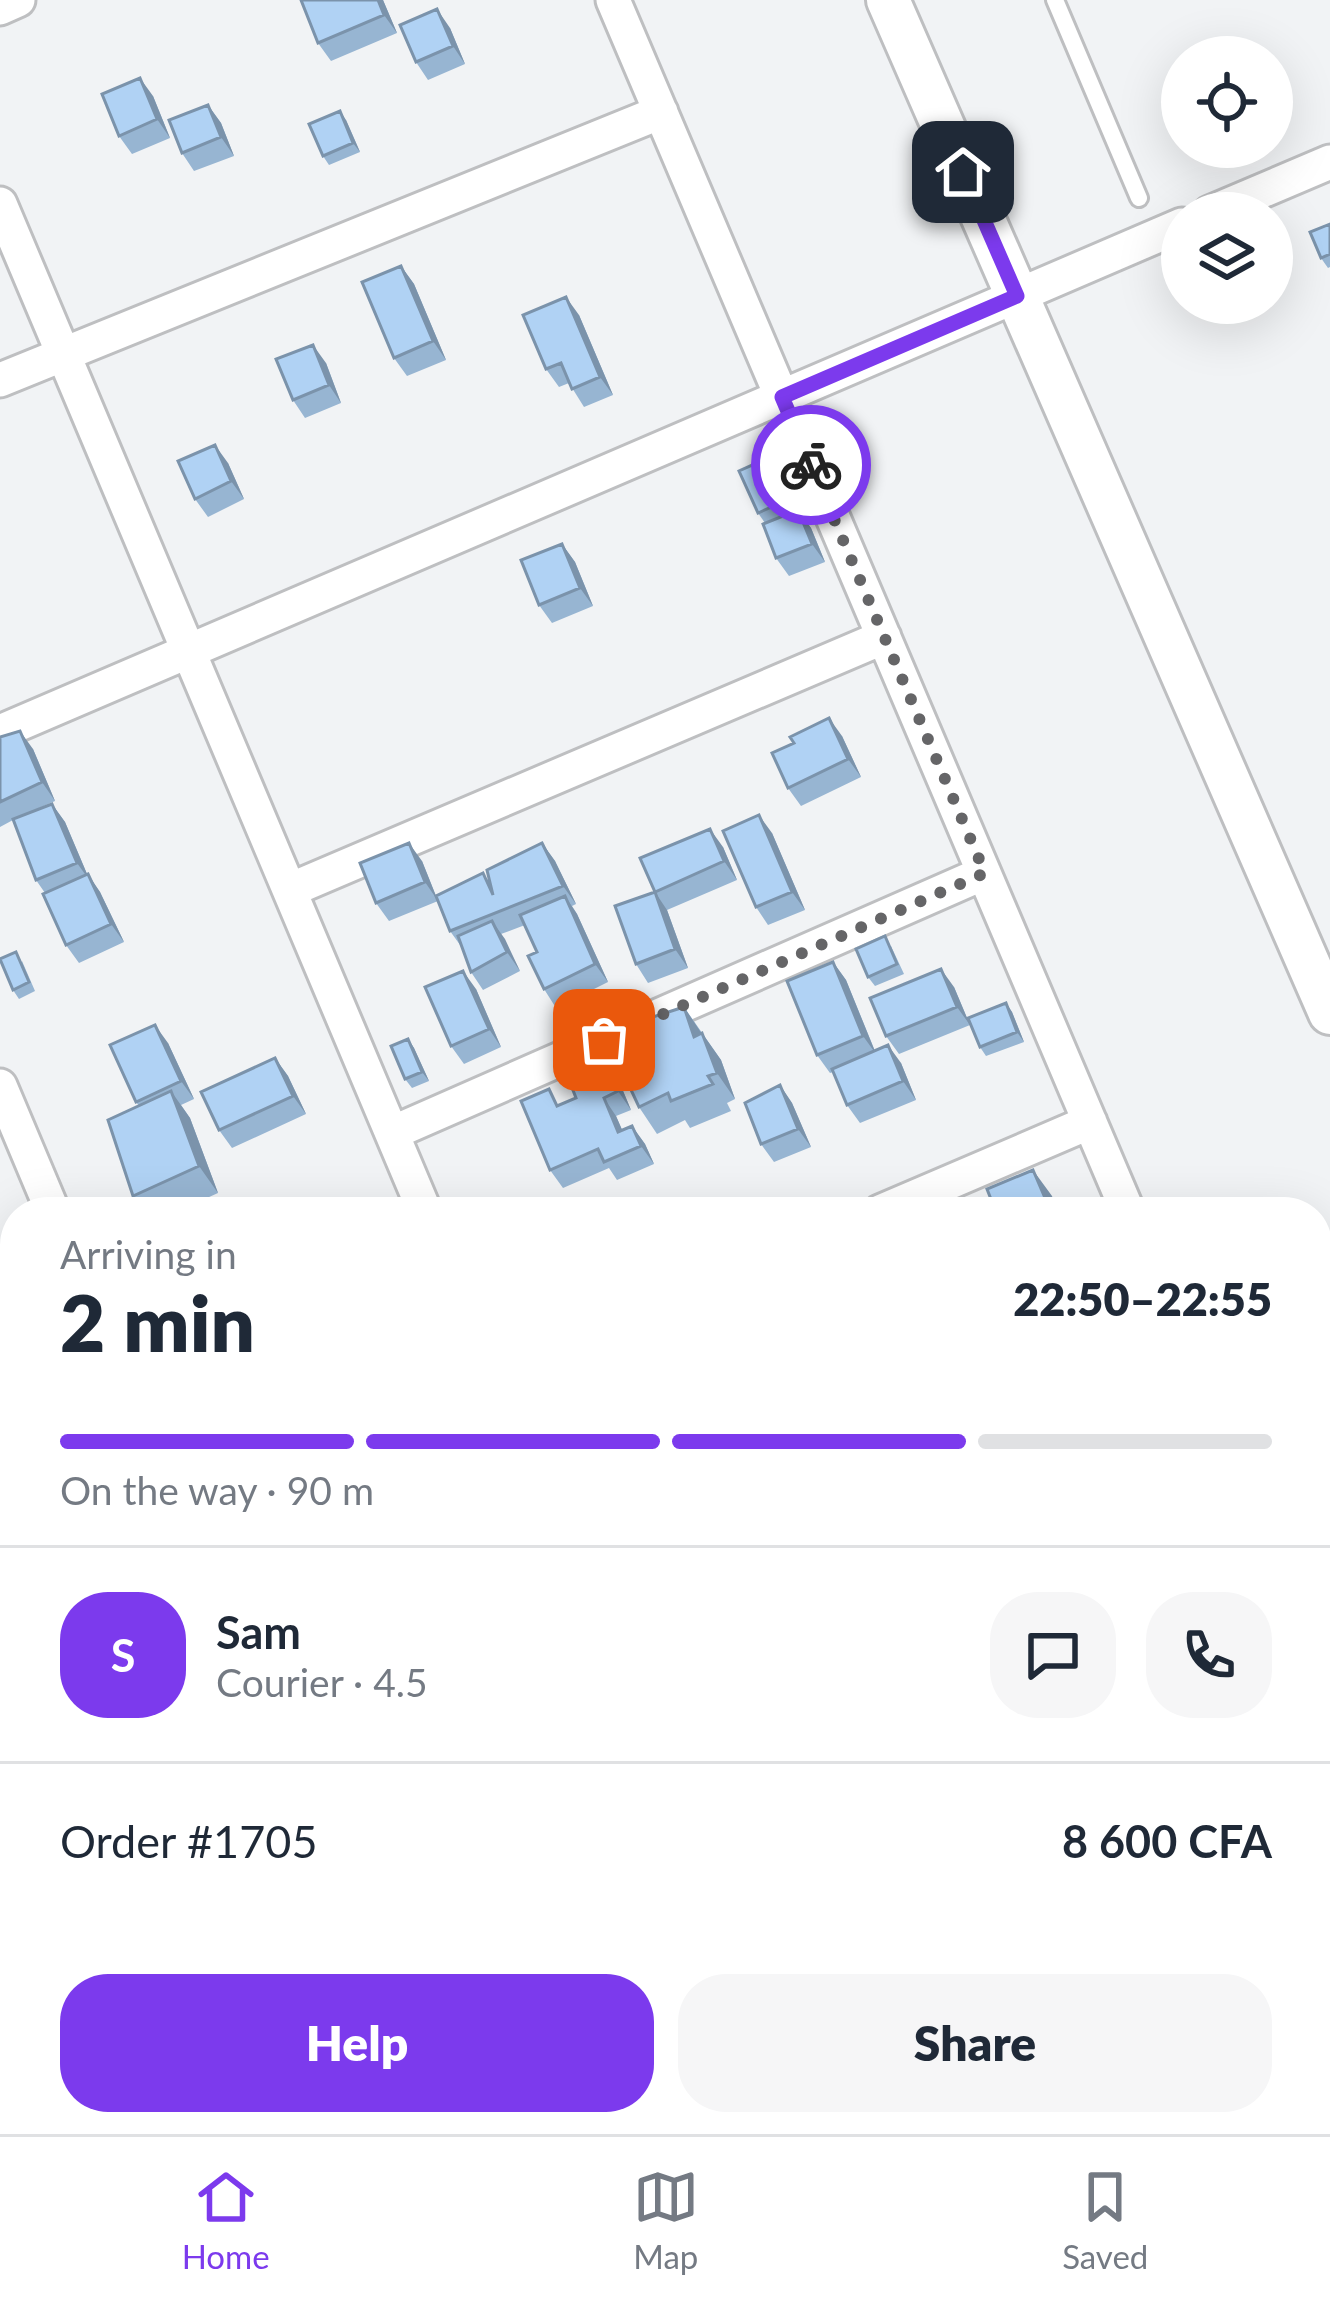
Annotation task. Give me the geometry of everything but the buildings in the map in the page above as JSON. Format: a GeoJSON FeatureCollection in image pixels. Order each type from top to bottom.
{"type":"FeatureCollection","features":[{"type":"Feature","properties":{"kind":"street"},"geometry":{"type":"LineString","coordinates":[[0,8],[18,0]]}},
{"type":"Feature","properties":{"kind":"street"},"geometry":{"type":"LineString","coordinates":[[613,0],[1122,1197]]}},
{"type":"Feature","properties":{"kind":"street"},"geometry":{"type":"LineString","coordinates":[[896,3],[1017,296],[1330,1013]]}},
{"type":"Feature","properties":{"kind":"street"},"geometry":{"type":"LineString","coordinates":[[0,380],[661,112]]}},
{"type":"Feature","properties":{"kind":"street"},"geometry":{"type":"LineString","coordinates":[[1258,192],[1330,161]]}},
{"type":"Feature","properties":{"kind":"street"},"geometry":{"type":"LineString","coordinates":[[0,204],[419,1197]]}},
{"type":"Feature","properties":{"kind":"street"},"geometry":{"type":"LineString","coordinates":[[0,732],[1161,234]]}},
{"type":"Feature","properties":{"kind":"street"},"geometry":{"type":"LineString","coordinates":[[290,890],[884,637]]}},
{"type":"Feature","properties":{"kind":"street"},"geometry":{"type":"LineString","coordinates":[[392,1133],[985,873]]}},
{"type":"Feature","properties":{"kind":"street"},"geometry":{"type":"LineString","coordinates":[[0,1086],[46,1197]]}},
{"type":"Feature","properties":{"kind":"street"},"geometry":{"type":"LineString","coordinates":[[915,1197],[1090,1122]]}},
{"type":"Feature","properties":{"kind":"lane"},"geometry":{"type":"LineString","coordinates":[[1055,0],[1139,198]]}},
{"type":"Feature","properties":{"kind":"way so far"},"geometry":{"type":"LineString","coordinates":[[604,1040],[985,873],[811,465]]}},
{"type":"Feature","properties":{"kind":"route"},"geometry":{"type":"LineString","coordinates":[[811,465],[782,397],[1017,296],[963,172]]}}]}
